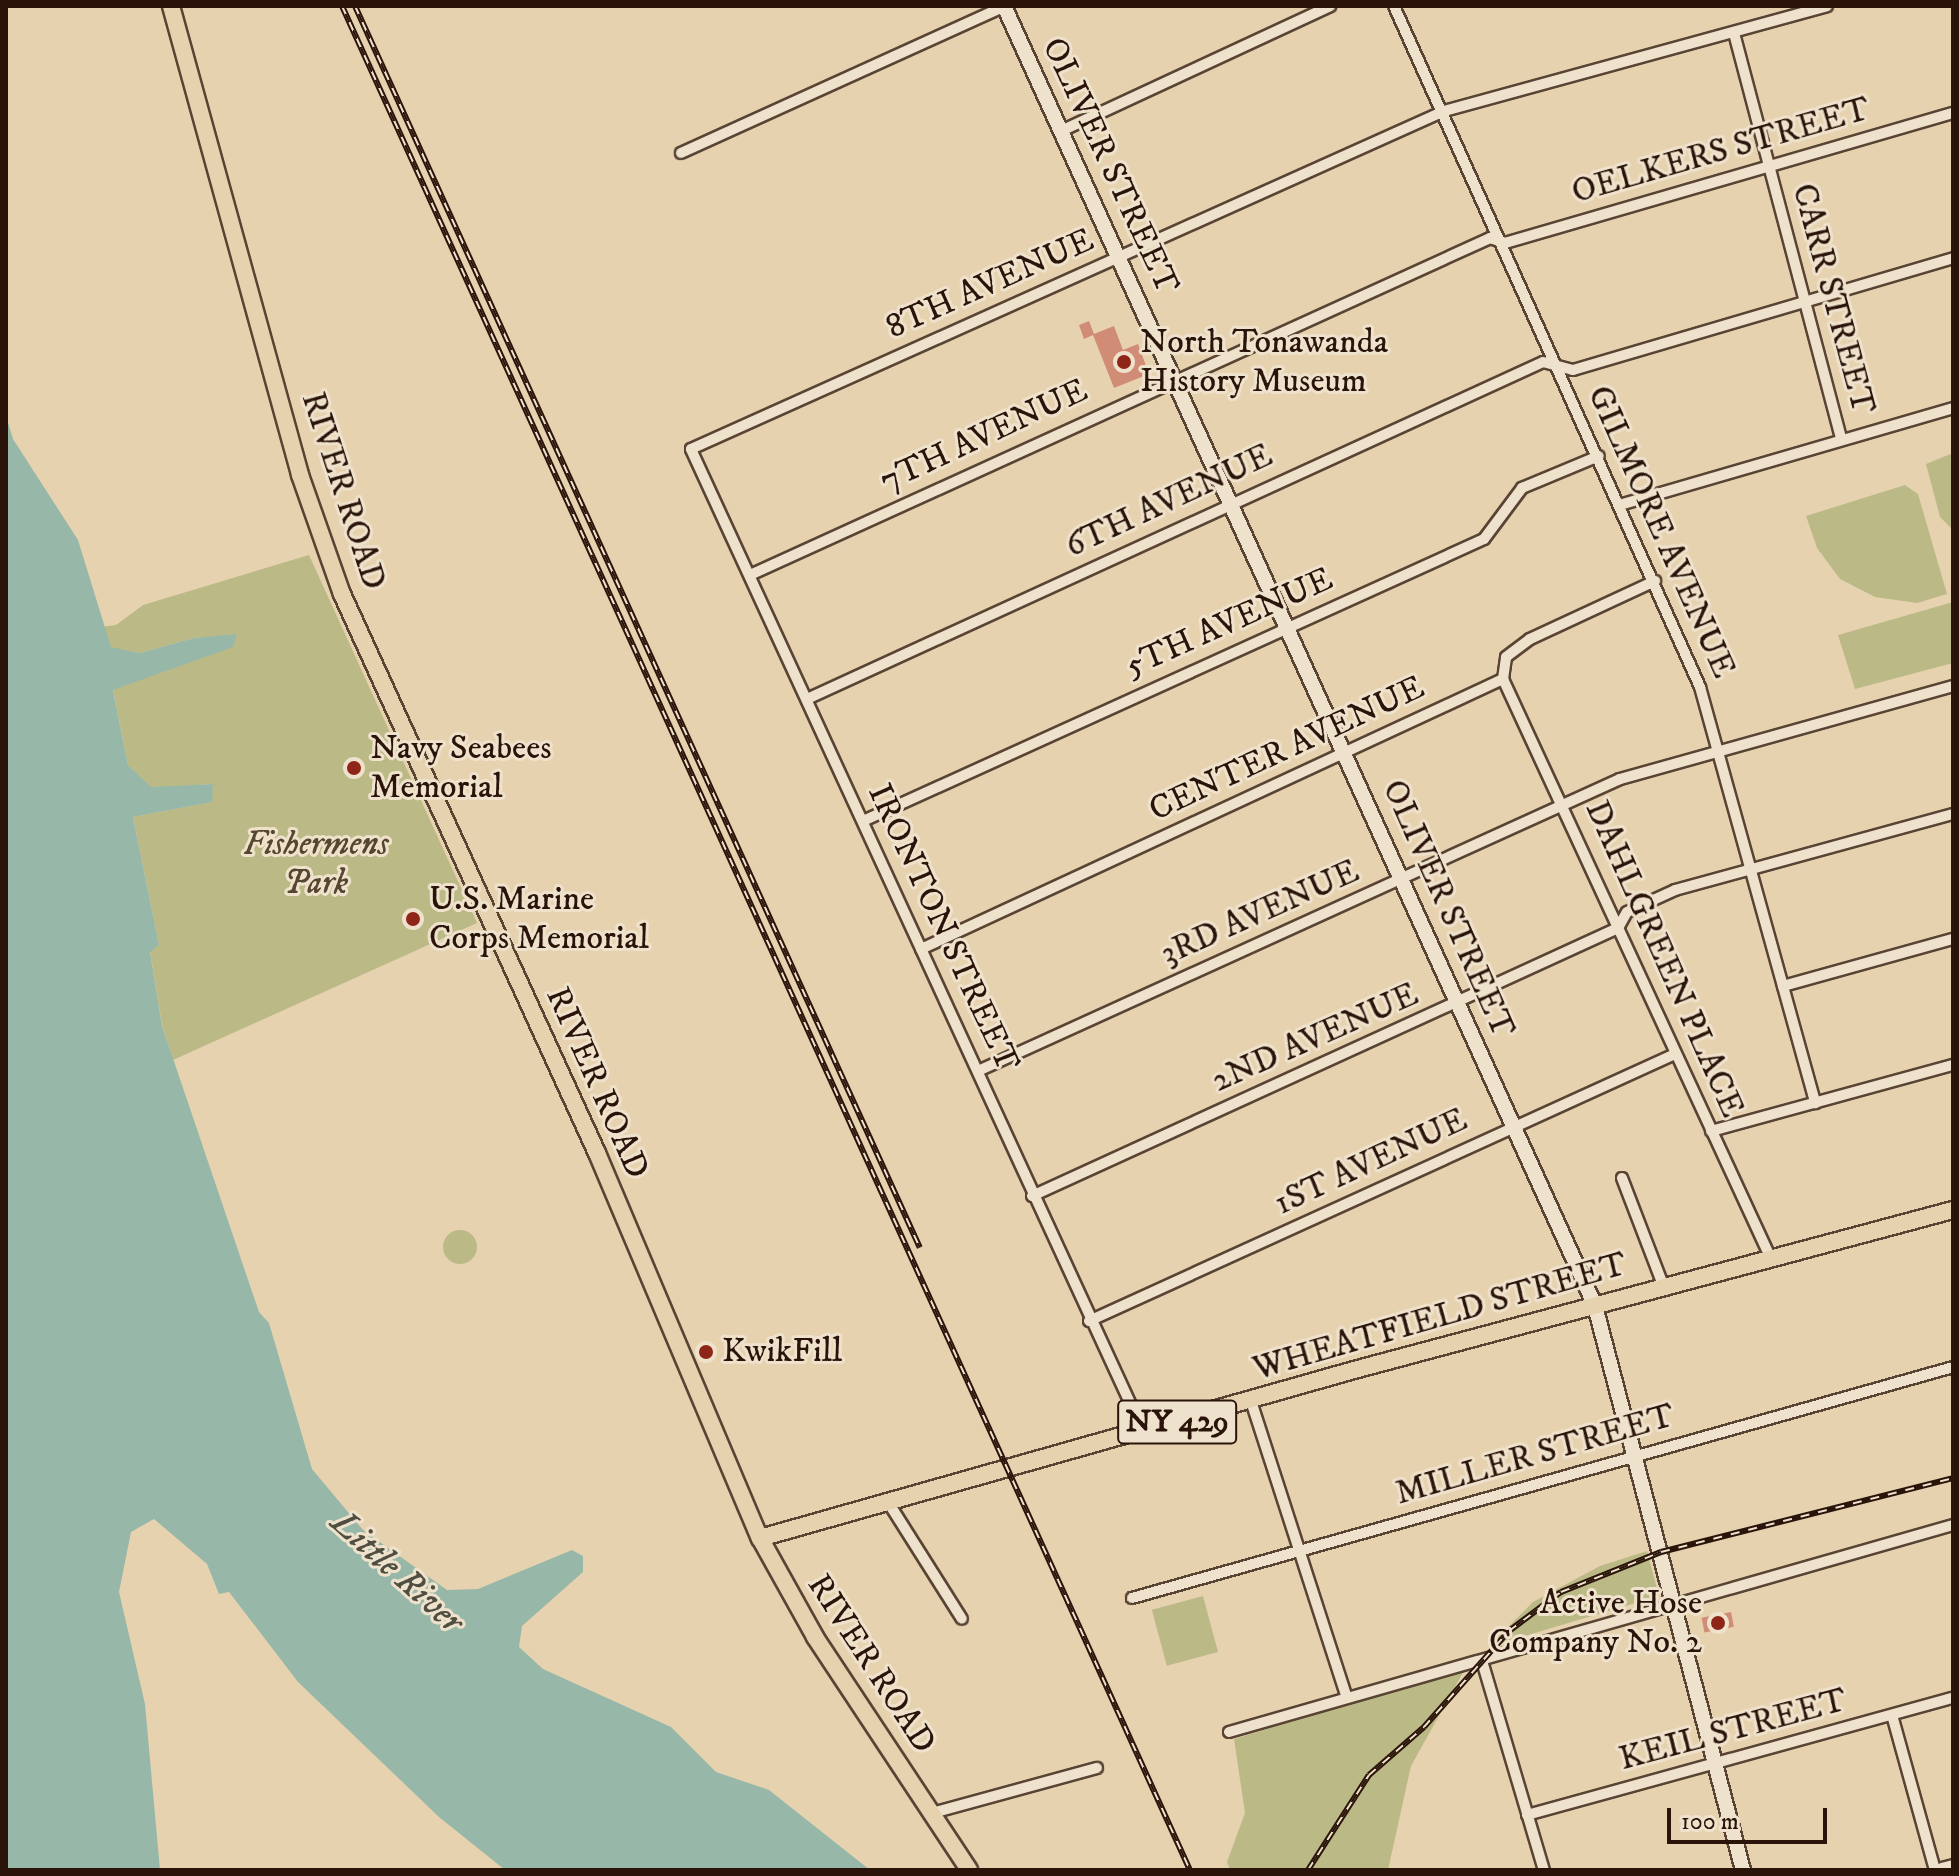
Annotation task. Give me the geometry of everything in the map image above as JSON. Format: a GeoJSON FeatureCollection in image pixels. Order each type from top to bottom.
{"type":"FeatureCollection","features":[{"type":"Feature","properties":{"kind":"main road","name":"RIVER ROAD"},"geometry":{"type":"LineString","coordinates":[[171,6],[300,475],[337,581],[597,1153],[760,1538],[815,1637],[969,1870]]}},
{"type":"Feature","properties":{"kind":"main road","name":"OLIVER STREET"},"geometry":{"type":"LineString","coordinates":[[1004,6],[1595,1306],[1743,1870]]}},
{"type":"Feature","properties":{"kind":"main road","name":"WHEATFIELD STREET"},"geometry":{"type":"LineString","coordinates":[[760,1538],[1663,1285],[1772,1261],[1953,1210]]}},
{"type":"Feature","properties":{"kind":"main road"},"geometry":{"type":"LineString","coordinates":[[1942,1870],[1953,1867]]}},
{"type":"Feature","properties":{"kind":"street"},"geometry":{"type":"LineString","coordinates":[[681,153],[1004,6]]}},
{"type":"Feature","properties":{"kind":"street"},"geometry":{"type":"LineString","coordinates":[[1061,131],[1330,6]]}},
{"type":"Feature","properties":{"kind":"street","name":"GILMORE AVENUE"},"geometry":{"type":"LineString","coordinates":[[1394,6],[1623,504],[1720,750],[1815,1103]]}},
{"type":"Feature","properties":{"kind":"street","name":"8TH AVENUE"},"geometry":{"type":"LineString","coordinates":[[691,449],[1444,111],[1827,6]]}},
{"type":"Feature","properties":{"kind":"street","name":"CARR STREET"},"geometry":{"type":"LineString","coordinates":[[1734,33],[1841,439]]}},
{"type":"Feature","properties":{"kind":"street","name":"OELKERS STREET"},"geometry":{"type":"LineString","coordinates":[[1505,243],[1953,113]]}},
{"type":"Feature","properties":{"kind":"street","name":"7TH AVENUE"},"geometry":{"type":"LineString","coordinates":[[750,575],[1490,238],[1505,243]]}},
{"type":"Feature","properties":{"kind":"street","name":"6TH AVENUE"},"geometry":{"type":"LineString","coordinates":[[807,699],[1543,362],[1573,370],[1805,299],[1953,258]]}},
{"type":"Feature","properties":{"kind":"street"},"geometry":{"type":"LineString","coordinates":[[1623,504],[1953,408]]}},
{"type":"Feature","properties":{"kind":"street","name":"IRONTON STREET"},"geometry":{"type":"LineString","coordinates":[[691,449],[978,1071],[1089,1321],[1143,1431]]}},
{"type":"Feature","properties":{"kind":"street","name":"5TH AVENUE"},"geometry":{"type":"LineString","coordinates":[[863,821],[1484,539],[1522,488],[1599,456]]}},
{"type":"Feature","properties":{"kind":"street"},"geometry":{"type":"LineString","coordinates":[[1503,679],[1506,657],[1530,639],[1655,581]]}},
{"type":"Feature","properties":{"kind":"street","name":"CENTER AVENUE"},"geometry":{"type":"LineString","coordinates":[[921,949],[1503,679]]}},
{"type":"Feature","properties":{"kind":"street","name":"DAHLGREEN PLACE"},"geometry":{"type":"LineString","coordinates":[[1503,679],[1772,1261]]}},
{"type":"Feature","properties":{"kind":"street","name":"3RD AVENUE"},"geometry":{"type":"LineString","coordinates":[[978,1071],[1620,779],[1953,686]]}},
{"type":"Feature","properties":{"kind":"street","name":"2ND AVENUE"},"geometry":{"type":"LineString","coordinates":[[1032,1196],[1459,1004],[1618,928],[1627,912],[1675,890],[1953,814]]}},
{"type":"Feature","properties":{"kind":"street"},"geometry":{"type":"LineString","coordinates":[[1783,986],[1953,939]]}},
{"type":"Feature","properties":{"kind":"street","name":"1ST AVENUE"},"geometry":{"type":"LineString","coordinates":[[1089,1321],[1675,1054]]}},
{"type":"Feature","properties":{"kind":"street"},"geometry":{"type":"LineString","coordinates":[[1711,1131],[1953,1065]]}},
{"type":"Feature","properties":{"kind":"street"},"geometry":{"type":"LineString","coordinates":[[1622,1178],[1663,1285]]}},
{"type":"Feature","properties":{"kind":"street","name":"MILLER STREET"},"geometry":{"type":"LineString","coordinates":[[1132,1598],[1953,1367]]}},
{"type":"Feature","properties":{"kind":"street"},"geometry":{"type":"LineString","coordinates":[[1251,1401],[1346,1695]]}},
{"type":"Feature","properties":{"kind":"street"},"geometry":{"type":"LineString","coordinates":[[888,1502],[962,1619]]}},
{"type":"Feature","properties":{"kind":"street"},"geometry":{"type":"LineString","coordinates":[[1229,1732],[1346,1695],[1482,1661],[1674,1603],[1953,1525]]}},
{"type":"Feature","properties":{"kind":"street"},"geometry":{"type":"LineString","coordinates":[[1482,1661],[1544,1870]]}},
{"type":"Feature","properties":{"kind":"street","name":"KEIL STREET"},"geometry":{"type":"LineString","coordinates":[[1527,1815],[1953,1698]]}},
{"type":"Feature","properties":{"kind":"street"},"geometry":{"type":"LineString","coordinates":[[1892,1715],[1935,1870]]}},
{"type":"Feature","properties":{"kind":"street"},"geometry":{"type":"LineString","coordinates":[[932,1813],[1097,1768]]}},
{"type":"Feature","properties":{"kind":"green space"},"geometry":{"type":"Polygon","coordinates":[[[1953,453],[1953,530],[1940,517],[1926,464],[1953,453]]]}},
{"type":"Feature","properties":{"kind":"green space"},"geometry":{"type":"Polygon","coordinates":[[[1905,485],[1918,494],[1947,594],[1917,603],[1875,597],[1840,579],[1817,548],[1806,516],[1905,485]]]}},
{"type":"Feature","properties":{"kind":"green space","name":"Fishermens Park"},"geometry":{"type":"Polygon","coordinates":[[[309,555],[477,923],[173,1060],[162,1025],[150,951],[159,945],[133,817],[211,802],[212,784],[151,788],[128,765],[113,689],[236,635],[194,638],[140,653],[111,648],[101,627],[116,625],[143,605],[309,555]]]}},
{"type":"Feature","properties":{"kind":"green space"},"geometry":{"type":"Polygon","coordinates":[[[1953,602],[1953,663],[1855,689],[1838,635],[1953,602]]]}},
{"type":"Feature","properties":{"kind":"green space"},"geometry":{"type":"Polygon","coordinates":[[[460,1230],[472,1235],[477,1247],[472,1259],[460,1264],[448,1259],[443,1247],[448,1235],[460,1230]]]}},
{"type":"Feature","properties":{"kind":"green space"},"geometry":{"type":"Polygon","coordinates":[[[1647,1551],[1659,1596],[1488,1647],[1533,1602],[1600,1566],[1647,1551]]]}},
{"type":"Feature","properties":{"kind":"green space"},"geometry":{"type":"Polygon","coordinates":[[[1203,1596],[1218,1652],[1167,1666],[1152,1610],[1203,1596]]]}},
{"type":"Feature","properties":{"kind":"green space"},"geometry":{"type":"Polygon","coordinates":[[[1465,1669],[1411,1766],[1388,1870],[1230,1870],[1227,1862],[1245,1813],[1234,1739],[1465,1669]]]}},
{"type":"Feature","properties":{"kind":"water","name":"Little River"},"geometry":{"type":"Polygon","coordinates":[[[6,416],[13,439],[78,540],[111,647],[140,653],[194,638],[237,634],[233,647],[113,690],[128,765],[151,787],[213,784],[212,802],[133,817],[159,945],[150,952],[162,1026],[259,1312],[269,1323],[312,1469],[363,1530],[447,1590],[478,1589],[572,1550],[583,1556],[583,1572],[522,1626],[519,1647],[543,1669],[671,1727],[716,1772],[769,1790],[870,1870],[505,1870],[439,1817],[298,1682],[229,1592],[219,1594],[207,1564],[154,1519],[131,1532],[119,1592],[145,1704],[160,1870],[6,1870],[6,416]]]}},
{"type":"Feature","properties":{"kind":"building","name":"North Tonawanda History Museum"},"geometry":{"type":"Polygon","coordinates":[[[1089,321],[1094,334],[1114,326],[1123,350],[1138,344],[1149,374],[1114,388],[1093,335],[1084,339],[1079,325],[1089,321]]]}},
{"type":"Feature","properties":{"kind":"building","name":"Active Hose Company No. 2"},"geometry":{"type":"Polygon","coordinates":[[[1731,1612],[1734,1627],[1704,1632],[1702,1618],[1731,1612]]]}},
{"type":"Feature","properties":{"kind":"railway"},"geometry":{"type":"LineString","coordinates":[[342,6],[1190,1870]]}},
{"type":"Feature","properties":{"kind":"railway"},"geometry":{"type":"LineString","coordinates":[[355,6],[920,1248]]}},
{"type":"Feature","properties":{"kind":"railway"},"geometry":{"type":"LineString","coordinates":[[1308,1870],[1369,1775],[1424,1727],[1509,1631],[1561,1592],[1661,1552],[1953,1478]]}},
{"type":"Feature","properties":{"kind":"place","name":"North Tonawanda History Museum"},"geometry":{"type":"Point","coordinates":[1124,362]}},
{"type":"Feature","properties":{"kind":"place","name":"Navy Seabees Memorial"},"geometry":{"type":"Point","coordinates":[354,768]}},
{"type":"Feature","properties":{"kind":"place","name":"U.S. Marine Corps Memorial"},"geometry":{"type":"Point","coordinates":[413,919]}},
{"type":"Feature","properties":{"kind":"place","name":"KwikFill"},"geometry":{"type":"Point","coordinates":[706,1352]}},
{"type":"Feature","properties":{"kind":"place","name":"Active Hose Company No. 2"},"geometry":{"type":"Point","coordinates":[1718,1623]}}]}
